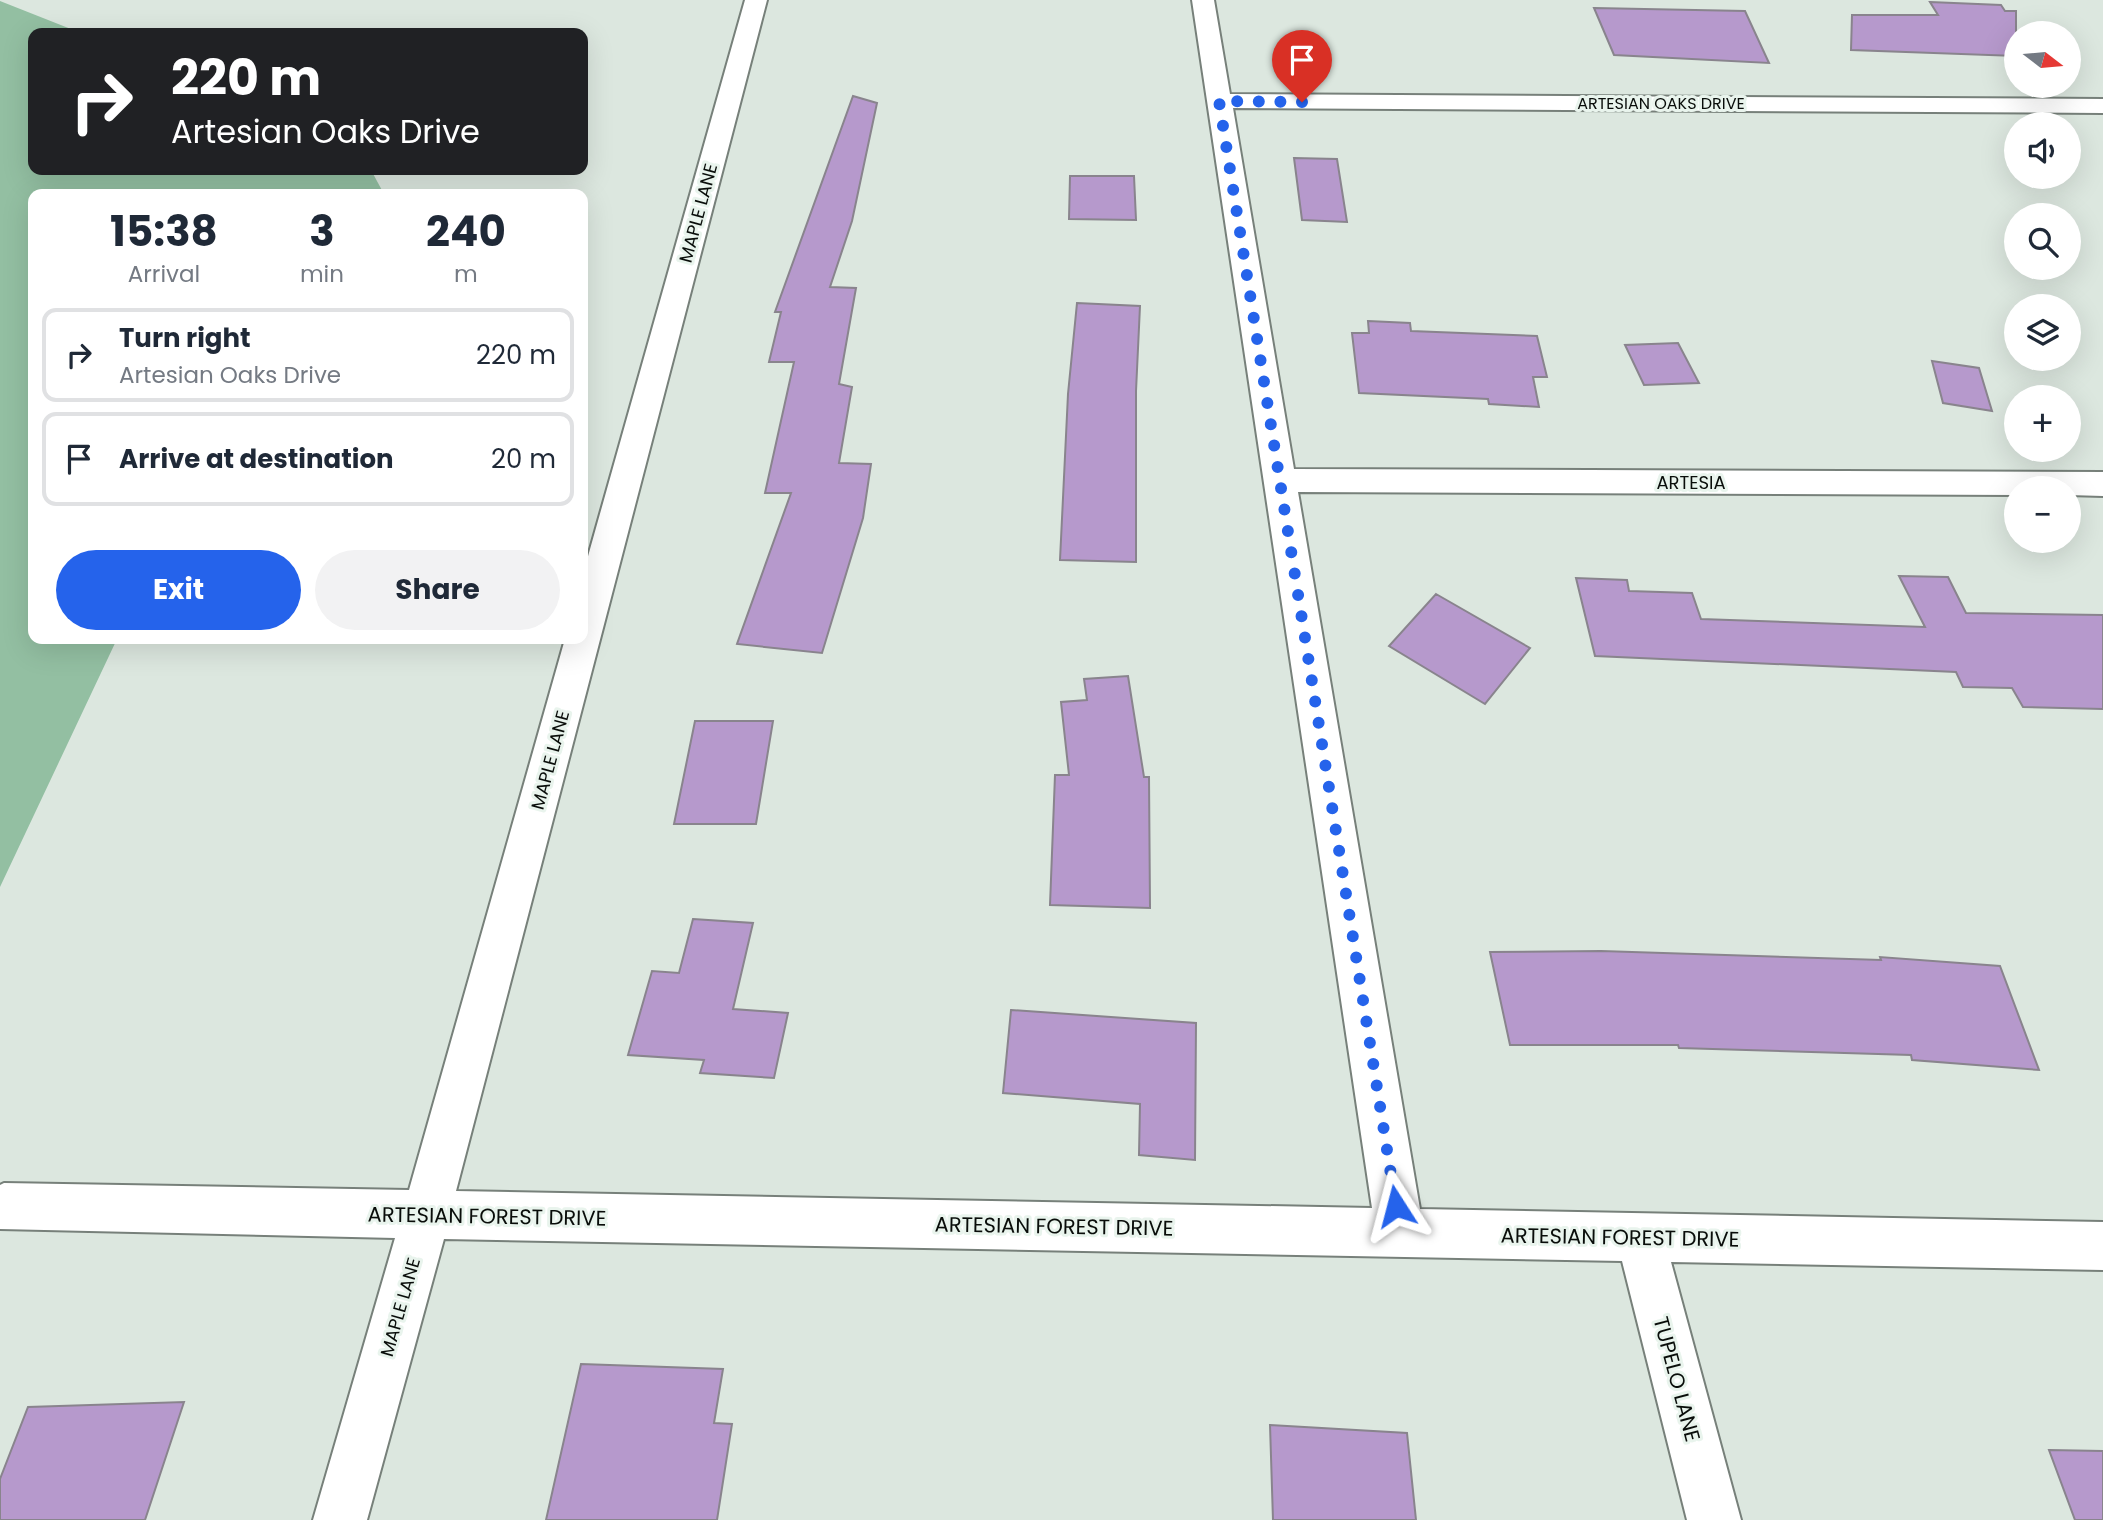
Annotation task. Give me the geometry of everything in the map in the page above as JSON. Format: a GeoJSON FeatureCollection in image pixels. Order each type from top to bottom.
{"type":"FeatureCollection","features":[{"type":"Feature","properties":{"kind":"street","name":"MAPLE LANE"},"geometry":{"type":"LineString","coordinates":[[588,619],[756,0]]}},
{"type":"Feature","properties":{"kind":"street"},"geometry":{"type":"LineString","coordinates":[[1203,0],[1400,1233]]}},
{"type":"Feature","properties":{"kind":"street","name":"ARTESIAN OAKS DRIVE"},"geometry":{"type":"LineString","coordinates":[[1219,101],[2103,106]]}},
{"type":"Feature","properties":{"kind":"street","name":"ARTESIA"},"geometry":{"type":"LineString","coordinates":[[1279,480],[2103,484]]}},
{"type":"Feature","properties":{"kind":"street","name":"MAPLE LANE"},"geometry":{"type":"LineString","coordinates":[[340,1520],[581,644]]}},
{"type":"Feature","properties":{"kind":"street","name":"ARTESIAN FOREST DRIVE"},"geometry":{"type":"LineString","coordinates":[[4,1207],[2103,1246]]}},
{"type":"Feature","properties":{"kind":"street","name":"TUPELO LANE"},"geometry":{"type":"LineString","coordinates":[[1640,1237],[1714,1520]]}},
{"type":"Feature","properties":{"kind":"green space"},"geometry":{"type":"Polygon","coordinates":[[[0,1],[68,28],[28,28],[28,175],[374,175],[381,189],[28,189],[28,644],[115,644],[0,887],[0,1]]]}},
{"type":"Feature","properties":{"kind":"building"},"geometry":{"type":"Polygon","coordinates":[[[1930,2],[2001,5],[2005,11],[2016,11],[2016,21],[2004,21],[2004,56],[1851,50],[1852,15],[1938,15],[1930,2]]]}},
{"type":"Feature","properties":{"kind":"building"},"geometry":{"type":"Polygon","coordinates":[[[1594,8],[1745,11],[1769,63],[1614,55],[1594,8]]]}},
{"type":"Feature","properties":{"kind":"building"},"geometry":{"type":"Polygon","coordinates":[[[853,96],[877,103],[852,221],[830,287],[856,288],[839,384],[852,387],[839,463],[871,464],[863,518],[822,653],[737,644],[791,493],[765,493],[794,362],[769,362],[781,312],[775,312],[853,96]]]}},
{"type":"Feature","properties":{"kind":"building"},"geometry":{"type":"Polygon","coordinates":[[[1294,158],[1337,159],[1347,222],[1302,220],[1294,158]]]}},
{"type":"Feature","properties":{"kind":"building"},"geometry":{"type":"Polygon","coordinates":[[[1070,176],[1134,176],[1136,220],[1069,219],[1070,176]]]}},
{"type":"Feature","properties":{"kind":"building"},"geometry":{"type":"Polygon","coordinates":[[[1077,303],[1140,306],[1136,391],[1136,562],[1060,560],[1068,394],[1077,303]]]}},
{"type":"Feature","properties":{"kind":"building"},"geometry":{"type":"Polygon","coordinates":[[[1368,321],[1410,323],[1411,331],[1537,336],[1547,377],[1533,377],[1539,407],[1489,404],[1488,399],[1359,393],[1352,333],[1369,333],[1368,321]]]}},
{"type":"Feature","properties":{"kind":"building"},"geometry":{"type":"Polygon","coordinates":[[[1678,343],[1699,383],[1644,385],[1625,345],[1678,343]]]}},
{"type":"Feature","properties":{"kind":"building"},"geometry":{"type":"Polygon","coordinates":[[[1932,361],[1979,368],[1992,411],[1943,403],[1932,361]]]}},
{"type":"Feature","properties":{"kind":"building"},"geometry":{"type":"Polygon","coordinates":[[[1899,576],[1948,577],[1966,613],[2103,615],[2103,709],[2023,707],[2012,688],[1963,687],[1956,672],[1595,656],[1576,578],[1627,580],[1629,591],[1692,593],[1701,619],[1925,627],[1899,576]]]}},
{"type":"Feature","properties":{"kind":"building"},"geometry":{"type":"Polygon","coordinates":[[[1436,594],[1530,648],[1485,704],[1389,646],[1436,594]]]}},
{"type":"Feature","properties":{"kind":"building"},"geometry":{"type":"Polygon","coordinates":[[[1128,676],[1144,777],[1149,777],[1150,908],[1050,905],[1055,775],[1069,775],[1061,702],[1087,700],[1084,679],[1128,676]]]}},
{"type":"Feature","properties":{"kind":"building"},"geometry":{"type":"Polygon","coordinates":[[[695,721],[773,721],[756,824],[674,824],[695,721]]]}},
{"type":"Feature","properties":{"kind":"building"},"geometry":{"type":"Polygon","coordinates":[[[693,919],[753,923],[733,1009],[788,1013],[774,1078],[700,1073],[704,1060],[628,1055],[652,971],[679,973],[693,919]]]}},
{"type":"Feature","properties":{"kind":"building"},"geometry":{"type":"Polygon","coordinates":[[[1601,951],[1881,960],[1880,957],[2000,966],[2039,1070],[1912,1060],[1911,1055],[1679,1048],[1678,1045],[1510,1045],[1490,952],[1601,951]]]}},
{"type":"Feature","properties":{"kind":"building"},"geometry":{"type":"Polygon","coordinates":[[[1011,1010],[1196,1023],[1195,1160],[1139,1155],[1140,1104],[1003,1093],[1011,1010]]]}},
{"type":"Feature","properties":{"kind":"building"},"geometry":{"type":"Polygon","coordinates":[[[581,1364],[723,1369],[714,1423],[732,1424],[717,1520],[546,1520],[581,1364]]]}},
{"type":"Feature","properties":{"kind":"building"},"geometry":{"type":"Polygon","coordinates":[[[184,1402],[145,1520],[0,1520],[0,1479],[28,1407],[184,1402]]]}},
{"type":"Feature","properties":{"kind":"building"},"geometry":{"type":"Polygon","coordinates":[[[1270,1425],[1407,1433],[1416,1520],[1273,1520],[1270,1425]]]}},
{"type":"Feature","properties":{"kind":"building"},"geometry":{"type":"Polygon","coordinates":[[[2049,1450],[2103,1451],[2103,1520],[2075,1520],[2049,1450]]]}},
{"type":"Feature","properties":{"kind":"route"},"geometry":{"type":"LineString","coordinates":[[1302,102],[1219,101],[1396,1206]]}}]}
